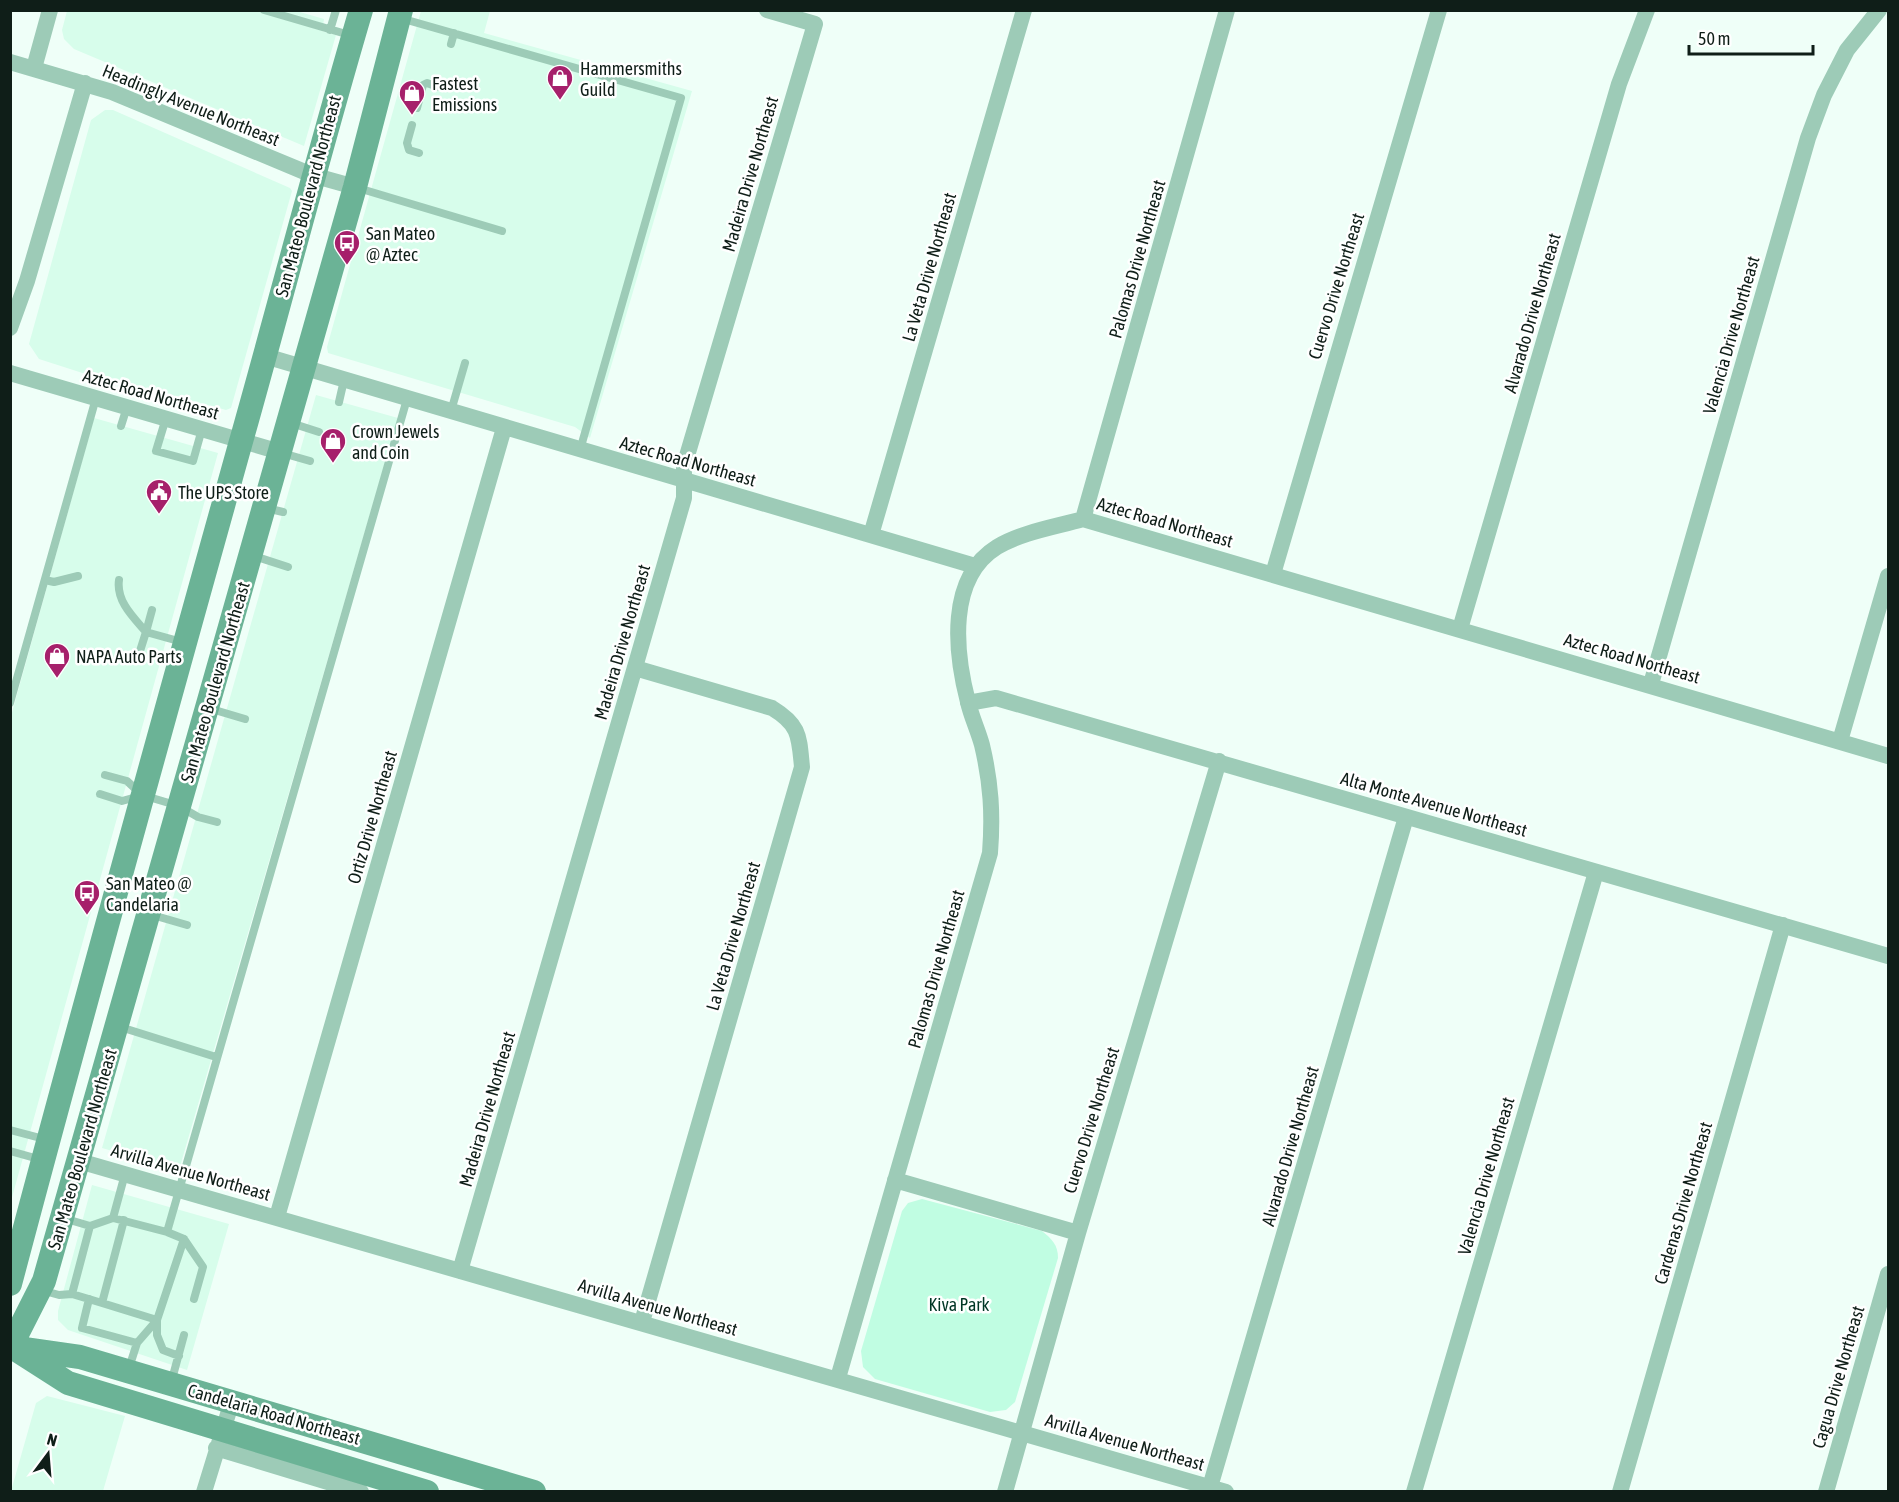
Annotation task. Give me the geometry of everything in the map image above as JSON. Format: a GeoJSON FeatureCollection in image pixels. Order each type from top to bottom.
{"type":"FeatureCollection","features":[{"type":"Feature","properties":{"kind":"main road","name":"San Mateo Boulevard Northeast"},"geometry":{"type":"LineString","coordinates":[[10,1284],[93,971],[265,356],[312,175],[342,33],[361,10]]}},
{"type":"Feature","properties":{"kind":"main road","name":"San Mateo Boulevard Northeast"},"geometry":{"type":"LineString","coordinates":[[11,1347],[40,1290],[79,1161],[250,555],[273,510],[280,452],[355,187],[400,14]]}},
{"type":"Feature","properties":{"kind":"main road"},"geometry":{"type":"LineString","coordinates":[[79,1161],[69,1151],[66,1131],[92,1034],[93,971]]}},
{"type":"Feature","properties":{"kind":"main road"},"geometry":{"type":"LineString","coordinates":[[10,1331],[11,1347]]}},
{"type":"Feature","properties":{"kind":"main road","name":"Candelaria Road Northeast"},"geometry":{"type":"LineString","coordinates":[[11,1347],[81,1357],[534,1491]]}},
{"type":"Feature","properties":{"kind":"main road","name":"Candelaria Road Northeast"},"geometry":{"type":"LineString","coordinates":[[11,1347],[69,1383],[219,1439],[427,1491]]}},
{"type":"Feature","properties":{"kind":"street"},"geometry":{"type":"LineString","coordinates":[[34,68],[50,10]]}},
{"type":"Feature","properties":{"kind":"street","name":"Madeira Drive Northeast"},"geometry":{"type":"LineString","coordinates":[[460,1271],[684,498],[684,466],[815,24],[767,10]]}},
{"type":"Feature","properties":{"kind":"street","name":"La Veta Drive Northeast"},"geometry":{"type":"LineString","coordinates":[[871,535],[1024,10]]}},
{"type":"Feature","properties":{"kind":"street","name":"Palomas Drive Northeast"},"geometry":{"type":"LineString","coordinates":[[1083,519],[1227,10]]}},
{"type":"Feature","properties":{"kind":"street","name":"Cuervo Drive Northeast"},"geometry":{"type":"LineString","coordinates":[[1273,574],[1439,10]]}},
{"type":"Feature","properties":{"kind":"street","name":"Alvarado Drive Northeast"},"geometry":{"type":"LineString","coordinates":[[1461,629],[1616,96],[1647,10]]}},
{"type":"Feature","properties":{"kind":"street","name":"Valencia Drive Northeast"},"geometry":{"type":"LineString","coordinates":[[1651,684],[1808,138],[1824,95],[1848,50],[1879,10]]}},
{"type":"Feature","properties":{"kind":"street","name":"Headingly Avenue Northeast"},"geometry":{"type":"LineString","coordinates":[[10,62],[112,92],[312,175],[355,187]]}},
{"type":"Feature","properties":{"kind":"street"},"geometry":{"type":"LineString","coordinates":[[10,328],[27,281],[85,83]]}},
{"type":"Feature","properties":{"kind":"street"},"geometry":{"type":"LineString","coordinates":[[10,277],[27,281]]}},
{"type":"Feature","properties":{"kind":"street","name":"Aztec Road Northeast"},"geometry":{"type":"LineString","coordinates":[[265,356],[975,566],[997,548],[1025,535],[1083,519],[1651,684],[1888,756]]}},
{"type":"Feature","properties":{"kind":"street","name":"Aztec Road Northeast"},"geometry":{"type":"LineString","coordinates":[[10,373],[280,452]]}},
{"type":"Feature","properties":{"kind":"street","name":"Ortiz Drive Northeast"},"geometry":{"type":"LineString","coordinates":[[277,1217],[504,428]]}},
{"type":"Feature","properties":{"kind":"street","name":"Palomas Drive Northeast"},"geometry":{"type":"LineString","coordinates":[[838,1378],[990,853],[993,809],[981,744],[968,703],[958,655],[959,621],[965,586],[975,566]]}},
{"type":"Feature","properties":{"kind":"street"},"geometry":{"type":"LineString","coordinates":[[1840,741],[1888,576]]}},
{"type":"Feature","properties":{"kind":"street","name":"La Veta Drive Northeast"},"geometry":{"type":"LineString","coordinates":[[635,668],[772,708],[789,718],[799,738],[802,768],[642,1322]]}},
{"type":"Feature","properties":{"kind":"street","name":"Alta Monte Avenue Northeast"},"geometry":{"type":"LineString","coordinates":[[968,703],[996,698],[1888,956]]}},
{"type":"Feature","properties":{"kind":"street","name":"Cuervo Drive Northeast"},"geometry":{"type":"LineString","coordinates":[[1005,1491],[1078,1233],[1219,761]]}},
{"type":"Feature","properties":{"kind":"street","name":"Alvarado Drive Northeast"},"geometry":{"type":"LineString","coordinates":[[1218,1489],[1406,817]]}},
{"type":"Feature","properties":{"kind":"street","name":"Valencia Drive Northeast"},"geometry":{"type":"LineString","coordinates":[[1414,1491],[1596,872]]}},
{"type":"Feature","properties":{"kind":"street","name":"Cardenas Drive Northeast"},"geometry":{"type":"LineString","coordinates":[[1620,1491],[1784,925]]}},
{"type":"Feature","properties":{"kind":"street","name":"Arvilla Avenue Northeast"},"geometry":{"type":"LineString","coordinates":[[79,1161],[1218,1489]]}},
{"type":"Feature","properties":{"kind":"street"},"geometry":{"type":"LineString","coordinates":[[895,1180],[1078,1233]]}},
{"type":"Feature","properties":{"kind":"street","name":"Cagua Drive Northeast"},"geometry":{"type":"LineString","coordinates":[[1826,1491],[1888,1274]]}},
{"type":"Feature","properties":{"kind":"street"},"geometry":{"type":"LineString","coordinates":[[204,1491],[232,1401]]}},
{"type":"Feature","properties":{"kind":"street"},"geometry":{"type":"LineString","coordinates":[[219,1439],[361,1491]]}},
{"type":"Feature","properties":{"kind":"lane"},"geometry":{"type":"LineString","coordinates":[[264,10],[342,33]]}},
{"type":"Feature","properties":{"kind":"lane"},"geometry":{"type":"LineString","coordinates":[[336,10],[342,33]]}},
{"type":"Feature","properties":{"kind":"lane"},"geometry":{"type":"LineString","coordinates":[[400,14],[454,33],[681,98],[589,400],[580,450]]}},
{"type":"Feature","properties":{"kind":"lane"},"geometry":{"type":"LineString","coordinates":[[451,44],[454,33]]}},
{"type":"Feature","properties":{"kind":"lane"},"geometry":{"type":"LineString","coordinates":[[417,108],[423,85],[427,83],[438,87]]}},
{"type":"Feature","properties":{"kind":"lane"},"geometry":{"type":"LineString","coordinates":[[412,125],[407,143],[409,150],[419,153]]}},
{"type":"Feature","properties":{"kind":"lane"},"geometry":{"type":"LineString","coordinates":[[355,187],[502,231]]}},
{"type":"Feature","properties":{"kind":"lane"},"geometry":{"type":"LineString","coordinates":[[451,412],[465,363]]}},
{"type":"Feature","properties":{"kind":"lane"},"geometry":{"type":"LineString","coordinates":[[339,402],[344,380]]}},
{"type":"Feature","properties":{"kind":"lane"},"geometry":{"type":"LineString","coordinates":[[10,703],[96,398]]}},
{"type":"Feature","properties":{"kind":"lane"},"geometry":{"type":"LineString","coordinates":[[167,1232],[177,1189],[392,436],[407,399]]}},
{"type":"Feature","properties":{"kind":"lane"},"geometry":{"type":"LineString","coordinates":[[121,426],[127,407]]}},
{"type":"Feature","properties":{"kind":"lane"},"geometry":{"type":"LineString","coordinates":[[166,418],[156,451],[193,461],[202,429]]}},
{"type":"Feature","properties":{"kind":"lane"},"geometry":{"type":"LineString","coordinates":[[288,422],[319,432]]}},
{"type":"Feature","properties":{"kind":"lane"},"geometry":{"type":"LineString","coordinates":[[280,452],[310,461]]}},
{"type":"Feature","properties":{"kind":"lane"},"geometry":{"type":"LineString","coordinates":[[250,555],[288,567]]}},
{"type":"Feature","properties":{"kind":"lane"},"geometry":{"type":"LineString","coordinates":[[45,580],[54,582],[78,576]]}},
{"type":"Feature","properties":{"kind":"lane"},"geometry":{"type":"LineString","coordinates":[[120,580],[118,588],[124,607],[146,632],[185,643]]}},
{"type":"Feature","properties":{"kind":"lane"},"geometry":{"type":"LineString","coordinates":[[140,651],[152,610]]}},
{"type":"Feature","properties":{"kind":"lane"},"geometry":{"type":"LineString","coordinates":[[207,708],[245,719]]}},
{"type":"Feature","properties":{"kind":"lane"},"geometry":{"type":"LineString","coordinates":[[105,775],[127,781],[142,795],[179,806],[198,817],[216,822]]}},
{"type":"Feature","properties":{"kind":"lane"},"geometry":{"type":"LineString","coordinates":[[100,794],[122,801],[142,795]]}},
{"type":"Feature","properties":{"kind":"lane"},"geometry":{"type":"LineString","coordinates":[[149,914],[187,925]]}},
{"type":"Feature","properties":{"kind":"lane"},"geometry":{"type":"LineString","coordinates":[[117,1026],[216,1057]]}},
{"type":"Feature","properties":{"kind":"lane"},"geometry":{"type":"LineString","coordinates":[[10,1130],[45,1150]]}},
{"type":"Feature","properties":{"kind":"lane"},"geometry":{"type":"LineString","coordinates":[[10,1151],[45,1150]]}},
{"type":"Feature","properties":{"kind":"lane"},"geometry":{"type":"LineString","coordinates":[[113,1218],[125,1174]]}},
{"type":"Feature","properties":{"kind":"lane"},"geometry":{"type":"LineString","coordinates":[[62,1218],[90,1226],[113,1218],[167,1232],[184,1239],[203,1267],[194,1299]]}},
{"type":"Feature","properties":{"kind":"lane"},"geometry":{"type":"LineString","coordinates":[[102,1303],[124,1221]]}},
{"type":"Feature","properties":{"kind":"lane"},"geometry":{"type":"LineString","coordinates":[[72,1294],[90,1226]]}},
{"type":"Feature","properties":{"kind":"lane"},"geometry":{"type":"LineString","coordinates":[[179,1356],[164,1350],[157,1335],[158,1320],[184,1239]]}},
{"type":"Feature","properties":{"kind":"lane"},"geometry":{"type":"LineString","coordinates":[[40,1290],[59,1295],[72,1294],[158,1320]]}},
{"type":"Feature","properties":{"kind":"lane"},"geometry":{"type":"LineString","coordinates":[[88,1299],[82,1328],[137,1343]]}},
{"type":"Feature","properties":{"kind":"lane"},"geometry":{"type":"LineString","coordinates":[[128,1371],[137,1343],[158,1320]]}},
{"type":"Feature","properties":{"kind":"lane"},"geometry":{"type":"LineString","coordinates":[[171,1384],[184,1335]]}},
{"type":"Feature","properties":{"kind":"shaded area"},"geometry":{"type":"Polygon","coordinates":[[[293,10],[324,19],[322,31],[336,35],[304,146],[74,49],[64,39],[62,30],[67,11],[293,10]]]}},
{"type":"Feature","properties":{"kind":"shaded area"},"geometry":{"type":"Polygon","coordinates":[[[421,11],[490,11],[484,33],[692,91],[590,438],[575,427],[328,353],[327,347],[421,11]]]}},
{"type":"Feature","properties":{"kind":"shaded area"},"geometry":{"type":"Polygon","coordinates":[[[105,110],[113,110],[290,188],[292,191],[231,408],[226,410],[107,377],[98,378],[39,359],[29,344],[91,120],[105,110]]]}},
{"type":"Feature","properties":{"kind":"shaded area"},"geometry":{"type":"Polygon","coordinates":[[[316,395],[398,418],[179,1170],[102,1148],[316,395]]]}},
{"type":"Feature","properties":{"kind":"shaded area"},"geometry":{"type":"Polygon","coordinates":[[[94,418],[218,453],[11,1201],[11,716],[94,418]]]}},
{"type":"Feature","properties":{"kind":"shaded area"},"geometry":{"type":"Polygon","coordinates":[[[92,1185],[229,1224],[187,1370],[68,1330],[58,1320],[58,1311],[92,1185]]]}},
{"type":"Feature","properties":{"kind":"shaded area"},"geometry":{"type":"Polygon","coordinates":[[[47,1396],[125,1416],[103,1491],[11,1491],[36,1403],[47,1396]]]}},
{"type":"Feature","properties":{"kind":"green space","name":"Kiva Park"},"geometry":{"type":"Polygon","coordinates":[[[922,1199],[1042,1231],[1056,1246],[1058,1258],[1015,1402],[1006,1410],[990,1412],[875,1379],[863,1367],[861,1351],[902,1211],[908,1203],[922,1199]]]}},
{"type":"Feature","properties":{"kind":"place","name":"Hammersmiths Guild"},"geometry":{"type":"Point","coordinates":[560,101]}},
{"type":"Feature","properties":{"kind":"place","name":"Fastest Emissions"},"geometry":{"type":"Point","coordinates":[412,116]}},
{"type":"Feature","properties":{"kind":"place","name":"San Mateo @ Aztec"},"geometry":{"type":"Point","coordinates":[347,266]}},
{"type":"Feature","properties":{"kind":"place","name":"Crown Jewels and Coin"},"geometry":{"type":"Point","coordinates":[333,464]}},
{"type":"Feature","properties":{"kind":"place","name":"The UPS Store"},"geometry":{"type":"Point","coordinates":[159,515]}},
{"type":"Feature","properties":{"kind":"place","name":"NAPA Auto Parts"},"geometry":{"type":"Point","coordinates":[57,679]}},
{"type":"Feature","properties":{"kind":"place","name":"San Mateo @ Candelaria"},"geometry":{"type":"Point","coordinates":[87,916]}}]}
